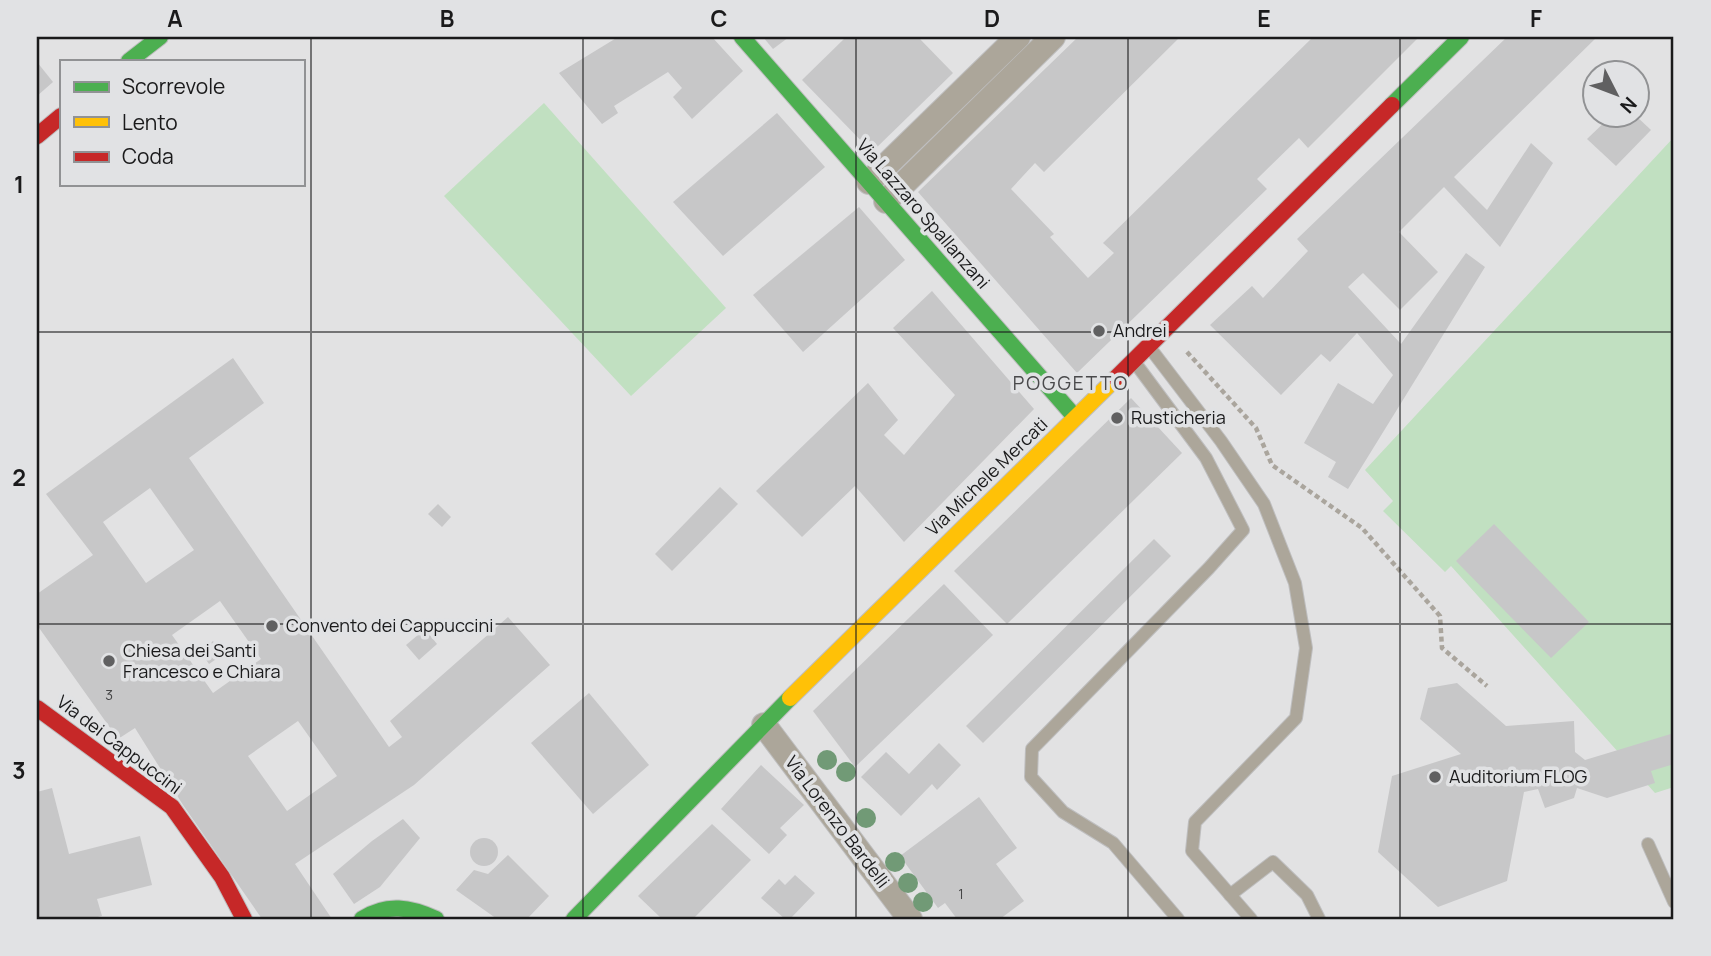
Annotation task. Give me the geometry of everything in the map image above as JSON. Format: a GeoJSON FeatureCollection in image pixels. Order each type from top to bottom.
{"type":"FeatureCollection","features":[{"type":"Feature","properties":{"kind":"street"},"geometry":{"type":"LineString","coordinates":[[131,60],[160,37]]}},
{"type":"Feature","properties":{"kind":"street","name":"Via Lazzaro Spallanzani"},"geometry":{"type":"LineString","coordinates":[[742,37],[1075,417]]}},
{"type":"Feature","properties":{"kind":"street"},"geometry":{"type":"LineString","coordinates":[[869,182],[1018,37]]}},
{"type":"Feature","properties":{"kind":"street"},"geometry":{"type":"LineString","coordinates":[[886,201],[1053,37]]}},
{"type":"Feature","properties":{"kind":"street","name":"Via Michele Mercati"},"geometry":{"type":"LineString","coordinates":[[574,919],[764,725],[1461,37]]}},
{"type":"Feature","properties":{"kind":"street"},"geometry":{"type":"LineString","coordinates":[[37,136],[60,117]]}},
{"type":"Feature","properties":{"kind":"street","name":"Via dei Cappuccini"},"geometry":{"type":"LineString","coordinates":[[37,708],[172,807],[222,877],[244,919]]}},
{"type":"Feature","properties":{"kind":"street","name":"Via Lorenzo Bardelli"},"geometry":{"type":"LineString","coordinates":[[764,725],[910,919]]}},
{"type":"Feature","properties":{"kind":"street"},"geometry":{"type":"LineString","coordinates":[[362,919],[388,907],[403,906],[436,919]]}},
{"type":"Feature","properties":{"kind":"lane"},"geometry":{"type":"LineString","coordinates":[[1148,347],[1221,442],[1264,504],[1295,583],[1306,648],[1296,718],[1195,822],[1192,851],[1251,919]]}},
{"type":"Feature","properties":{"kind":"lane"},"geometry":{"type":"LineString","coordinates":[[1134,360],[1206,458],[1243,530],[1032,749],[1031,777],[1063,812],[1113,843],[1178,919]]}},
{"type":"Feature","properties":{"kind":"lane"},"geometry":{"type":"LineString","coordinates":[[1648,844],[1674,902]]}},
{"type":"Feature","properties":{"kind":"lane"},"geometry":{"type":"LineString","coordinates":[[1230,895],[1273,862],[1307,895],[1319,919]]}},
{"type":"Feature","properties":{"kind":"path"},"geometry":{"type":"LineString","coordinates":[[1182,346],[1256,428],[1272,465],[1362,528],[1440,616],[1442,648],[1487,685]]}},
{"type":"Feature","properties":{"kind":"green space"},"geometry":{"type":"Polygon","coordinates":[[[544,103],[726,308],[631,396],[444,196],[544,103]]]}},
{"type":"Feature","properties":{"kind":"green space"},"geometry":{"type":"Polygon","coordinates":[[[1674,137],[1674,787],[1655,793],[1451,566],[1445,572],[1383,511],[1393,501],[1365,470],[1674,137]]]}},
{"type":"Feature","properties":{"kind":"building"},"geometry":{"type":"Polygon","coordinates":[[[618,37],[712,37],[743,71],[692,119],[673,97],[682,88],[668,72],[614,106],[618,113],[602,124],[559,73],[618,37]]]}},
{"type":"Feature","properties":{"kind":"building"},"geometry":{"type":"Polygon","coordinates":[[[763,37],[789,37],[773,49],[763,37]]]}},
{"type":"Feature","properties":{"kind":"building"},"geometry":{"type":"Polygon","coordinates":[[[846,37],[918,37],[953,73],[872,152],[802,80],[846,37]]]}},
{"type":"Feature","properties":{"kind":"building"},"geometry":{"type":"Polygon","coordinates":[[[1078,37],[1180,37],[1044,172],[1035,163],[1011,189],[1054,234],[1050,237],[1088,278],[1114,253],[1103,243],[1313,37],[1419,37],[1308,148],[1299,138],[1257,179],[1267,189],[1077,373],[918,192],[1078,37]]]}},
{"type":"Feature","properties":{"kind":"building"},"geometry":{"type":"Polygon","coordinates":[[[1507,37],[1597,37],[1454,177],[1487,210],[1531,143],[1553,163],[1500,247],[1444,187],[1399,232],[1438,272],[1400,310],[1363,273],[1348,287],[1401,344],[1466,253],[1485,267],[1348,489],[1328,477],[1336,462],[1304,443],[1338,383],[1373,404],[1393,375],[1357,333],[1330,362],[1321,354],[1281,395],[1210,325],[1252,286],[1263,298],[1308,251],[1297,239],[1507,37]]]}},
{"type":"Feature","properties":{"kind":"building"},"geometry":{"type":"Polygon","coordinates":[[[37,62],[53,82],[37,96],[37,62]]]}},
{"type":"Feature","properties":{"kind":"building"},"geometry":{"type":"Polygon","coordinates":[[[777,113],[825,167],[723,256],[673,202],[777,113]]]}},
{"type":"Feature","properties":{"kind":"building"},"geometry":{"type":"Polygon","coordinates":[[[1596,130],[1651,130],[1616,166],[1587,139],[1596,130]]]}},
{"type":"Feature","properties":{"kind":"building"},"geometry":{"type":"Polygon","coordinates":[[[859,207],[905,260],[803,352],[753,295],[859,207]]]}},
{"type":"Feature","properties":{"kind":"building"},"geometry":{"type":"Polygon","coordinates":[[[932,291],[1034,409],[904,542],[855,486],[802,537],[756,491],[868,383],[898,420],[884,435],[904,455],[955,395],[893,328],[932,291]]]}},
{"type":"Feature","properties":{"kind":"building","name":"Convento dei Cappuccini"},"geometry":{"type":"Polygon","coordinates":[[[233,358],[264,403],[189,458],[389,747],[402,737],[390,721],[508,617],[550,665],[414,785],[295,864],[332,919],[262,919],[183,805],[135,728],[118,739],[37,625],[37,594],[93,555],[46,494],[233,358]],[[150,488],[103,522],[146,583],[194,550],[150,488]],[[220,601],[172,635],[213,693],[261,659],[220,601]],[[298,721],[248,756],[287,811],[337,776],[298,721]]]}},
{"type":"Feature","properties":{"kind":"building"},"geometry":{"type":"Polygon","coordinates":[[[1131,398],[1182,453],[1007,624],[954,571],[1131,398]]]}},
{"type":"Feature","properties":{"kind":"building"},"geometry":{"type":"Polygon","coordinates":[[[720,487],[738,504],[672,571],[655,554],[720,487]]]}},
{"type":"Feature","properties":{"kind":"building"},"geometry":{"type":"Polygon","coordinates":[[[438,504],[451,517],[442,527],[428,514],[438,504]]]}},
{"type":"Feature","properties":{"kind":"building"},"geometry":{"type":"Polygon","coordinates":[[[1494,524],[1589,622],[1551,658],[1456,561],[1494,524]]]}},
{"type":"Feature","properties":{"kind":"building"},"geometry":{"type":"Polygon","coordinates":[[[1154,539],[1171,556],[983,743],[966,726],[1154,539]]]}},
{"type":"Feature","properties":{"kind":"building"},"geometry":{"type":"Polygon","coordinates":[[[944,584],[993,635],[855,767],[813,711],[944,584]]]}},
{"type":"Feature","properties":{"kind":"building"},"geometry":{"type":"Polygon","coordinates":[[[425,629],[437,644],[419,660],[406,645],[425,629]]]}},
{"type":"Feature","properties":{"kind":"building"},"geometry":{"type":"Polygon","coordinates":[[[213,641],[222,655],[209,664],[200,651],[213,641]]]}},
{"type":"Feature","properties":{"kind":"building"},"geometry":{"type":"Polygon","coordinates":[[[1457,683],[1506,726],[1574,721],[1575,752],[1585,760],[1674,733],[1674,764],[1651,771],[1655,783],[1607,798],[1577,788],[1574,798],[1545,808],[1538,789],[1524,792],[1507,881],[1438,907],[1378,852],[1392,776],[1461,754],[1420,719],[1428,688],[1457,683]]]}},
{"type":"Feature","properties":{"kind":"building"},"geometry":{"type":"Polygon","coordinates":[[[589,693],[649,765],[593,814],[531,743],[589,693]]]}},
{"type":"Feature","properties":{"kind":"building"},"geometry":{"type":"Polygon","coordinates":[[[939,743],[961,765],[937,790],[932,784],[901,816],[861,777],[886,752],[909,774],[939,743]]]}},
{"type":"Feature","properties":{"kind":"building"},"geometry":{"type":"Polygon","coordinates":[[[761,765],[804,805],[780,828],[787,835],[769,854],[721,809],[761,765]]]}},
{"type":"Feature","properties":{"kind":"building"},"geometry":{"type":"Polygon","coordinates":[[[52,788],[69,854],[140,836],[152,885],[97,899],[102,916],[89,919],[38,919],[37,792],[52,788]]]}},
{"type":"Feature","properties":{"kind":"building"},"geometry":{"type":"Polygon","coordinates":[[[979,797],[1017,848],[996,864],[1024,901],[1000,919],[957,919],[945,903],[938,908],[900,856],[979,797]]]}},
{"type":"Feature","properties":{"kind":"building"},"geometry":{"type":"Polygon","coordinates":[[[403,819],[420,838],[380,887],[354,904],[333,874],[403,819]]]}},
{"type":"Feature","properties":{"kind":"building"},"geometry":{"type":"Polygon","coordinates":[[[712,824],[751,860],[693,919],[662,919],[638,896],[712,824]]]}},
{"type":"Feature","properties":{"kind":"building"},"geometry":{"type":"Polygon","coordinates":[[[484,838],[494,842],[498,852],[494,862],[484,866],[474,862],[470,852],[474,842],[484,838]]]}},
{"type":"Feature","properties":{"kind":"building"},"geometry":{"type":"Polygon","coordinates":[[[508,855],[549,896],[527,919],[497,919],[456,890],[474,870],[488,874],[508,855]]]}},
{"type":"Feature","properties":{"kind":"building"},"geometry":{"type":"Polygon","coordinates":[[[795,875],[815,893],[790,919],[785,919],[761,898],[779,879],[785,885],[795,875]]]}},
{"type":"Feature","properties":{"kind":"traffic: fast"},"geometry":{"type":"LineString","coordinates":[[130,60],[160,37]]}},
{"type":"Feature","properties":{"kind":"traffic: fast"},"geometry":{"type":"LineString","coordinates":[[742,37],[1075,417]]}},
{"type":"Feature","properties":{"kind":"traffic: fast"},"geometry":{"type":"LineString","coordinates":[[1392,105],[1461,37]]}},
{"type":"Feature","properties":{"kind":"traffic: fast"},"geometry":{"type":"LineString","coordinates":[[574,919],[790,698]]}},
{"type":"Feature","properties":{"kind":"traffic: fast"},"geometry":{"type":"LineString","coordinates":[[362,919],[380,911],[399,908],[436,919]]}},
{"type":"Feature","properties":{"kind":"traffic: slow"},"geometry":{"type":"LineString","coordinates":[[790,698],[1116,378]]}},
{"type":"Feature","properties":{"kind":"traffic: jam"},"geometry":{"type":"LineString","coordinates":[[1116,378],[1392,105]]}},
{"type":"Feature","properties":{"kind":"traffic: jam"},"geometry":{"type":"LineString","coordinates":[[37,136],[60,117]]}},
{"type":"Feature","properties":{"kind":"traffic: jam"},"geometry":{"type":"LineString","coordinates":[[37,708],[172,807],[222,877],[244,919]]}},
{"type":"Feature","properties":{"kind":"place","name":"Andrei"},"geometry":{"type":"Point","coordinates":[1099,331]}},
{"type":"Feature","properties":{"kind":"place","name":"Rusticheria"},"geometry":{"type":"Point","coordinates":[1117,418]}},
{"type":"Feature","properties":{"kind":"place","name":"Convento dei Cappuccini"},"geometry":{"type":"Point","coordinates":[272,626]}},
{"type":"Feature","properties":{"kind":"place","name":"Chiesa dei Santi Francesco e Chiara"},"geometry":{"type":"Point","coordinates":[109,661]}},
{"type":"Feature","properties":{"kind":"place","name":"Auditorium FLOG"},"geometry":{"type":"Point","coordinates":[1435,777]}},
{"type":"Feature","properties":{"kind":"district","name":"POGGETTO"},"geometry":{"type":"Point","coordinates":[1071,383]}}]}
